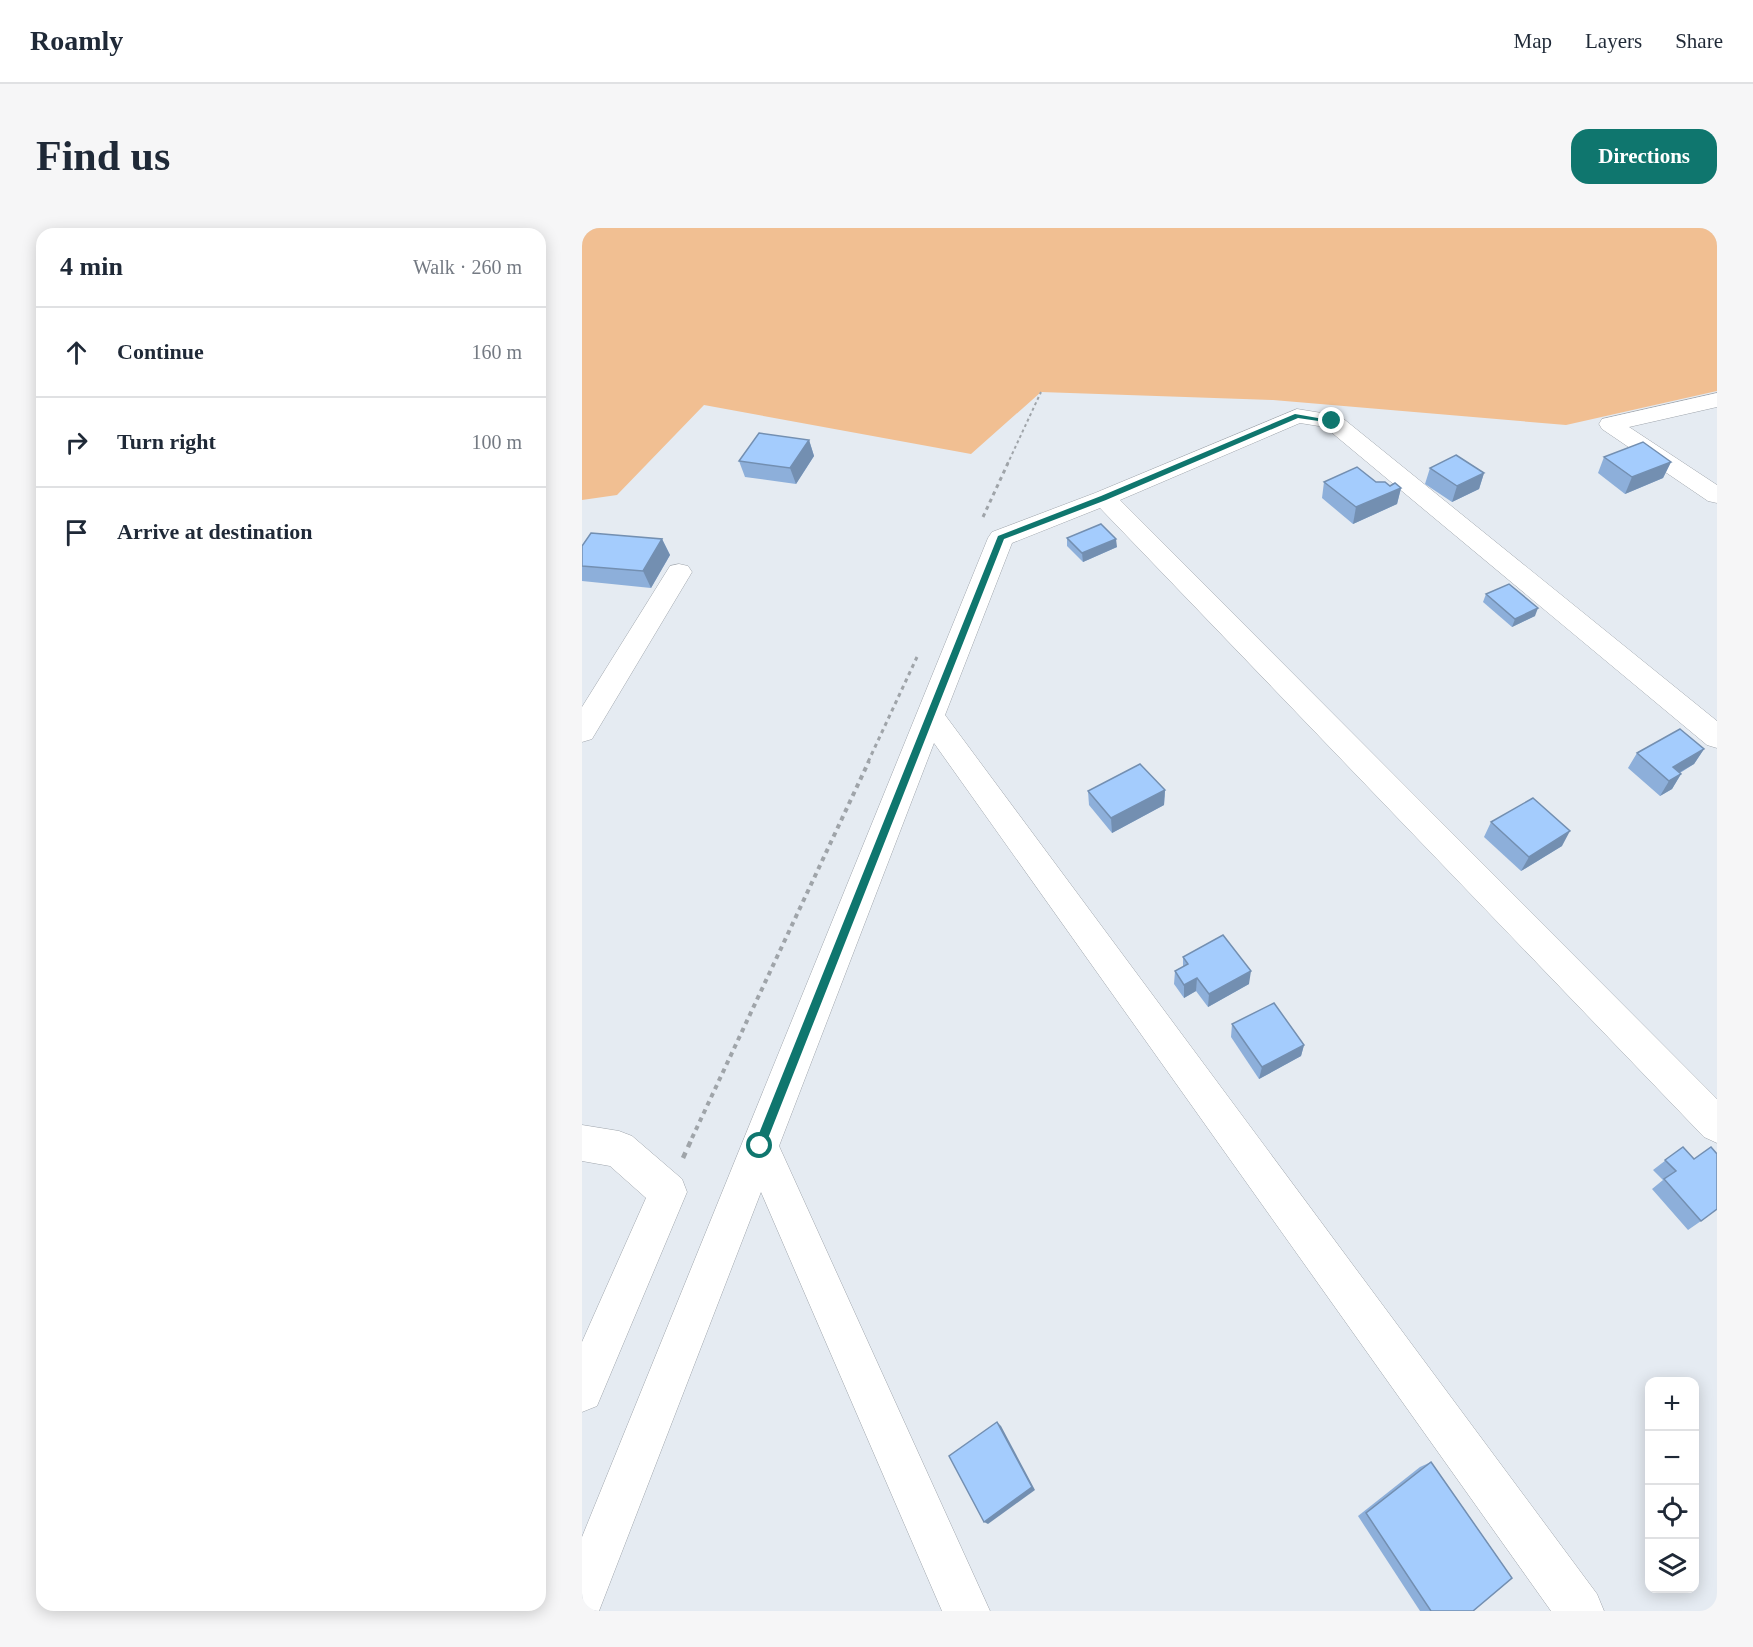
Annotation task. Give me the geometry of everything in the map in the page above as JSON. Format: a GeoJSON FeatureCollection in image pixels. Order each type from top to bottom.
{"type":"FeatureCollection","features":[{"type":"Feature","properties":{"kind":"street"},"geometry":{"type":"LineString","coordinates":[[1717,400],[1610,424],[1717,496]]}},
{"type":"Feature","properties":{"kind":"street"},"geometry":{"type":"LineString","coordinates":[[582,1595],[1001,538],[1104,498],[1297,416],[1332,421],[1717,737]]}},
{"type":"Feature","properties":{"kind":"street"},"geometry":{"type":"LineString","coordinates":[[1104,498],[1717,1125]]}},
{"type":"Feature","properties":{"kind":"street"},"geometry":{"type":"LineString","coordinates":[[582,731],[679,572]]}},
{"type":"Feature","properties":{"kind":"street"},"geometry":{"type":"LineString","coordinates":[[930,715],[1580,1611]]}},
{"type":"Feature","properties":{"kind":"street"},"geometry":{"type":"LineString","coordinates":[[582,1143],[619,1149],[668,1192],[582,1391]]}},
{"type":"Feature","properties":{"kind":"street"},"geometry":{"type":"LineString","coordinates":[[760,1146],[966,1611]]}},
{"type":"Feature","properties":{"kind":"path"},"geometry":{"type":"LineString","coordinates":[[980,522],[1041,392]]}},
{"type":"Feature","properties":{"kind":"path"},"geometry":{"type":"LineString","coordinates":[[668,1192],[920,651]]}},
{"type":"Feature","properties":{"kind":"shaded area"},"geometry":{"type":"Polygon","coordinates":[[[582,228],[1717,228],[1717,391],[1566,425],[1273,400],[1041,392],[971,454],[704,405],[617,495],[582,500],[582,228]]]}},
{"type":"Feature","properties":{"kind":"building"},"geometry":{"type":"Polygon","coordinates":[[[759,433],[809,440],[790,468],[739,461],[759,433]]]}},
{"type":"Feature","properties":{"kind":"building"},"geometry":{"type":"Polygon","coordinates":[[[1643,442],[1671,462],[1632,477],[1604,457],[1643,442]]]}},
{"type":"Feature","properties":{"kind":"building"},"geometry":{"type":"Polygon","coordinates":[[[1456,455],[1484,473],[1457,486],[1430,468],[1456,455]]]}},
{"type":"Feature","properties":{"kind":"building"},"geometry":{"type":"Polygon","coordinates":[[[1357,467],[1376,482],[1385,482],[1390,486],[1395,483],[1401,488],[1356,507],[1324,482],[1357,467]]]}},
{"type":"Feature","properties":{"kind":"building"},"geometry":{"type":"Polygon","coordinates":[[[1101,524],[1116,539],[1082,553],[1067,538],[1101,524]]]}},
{"type":"Feature","properties":{"kind":"building"},"geometry":{"type":"Polygon","coordinates":[[[591,533],[662,539],[643,571],[582,566],[582,546],[591,533]]]}},
{"type":"Feature","properties":{"kind":"building"},"geometry":{"type":"Polygon","coordinates":[[[1509,584],[1538,608],[1515,619],[1486,594],[1509,584]]]}},
{"type":"Feature","properties":{"kind":"building"},"geometry":{"type":"Polygon","coordinates":[[[1680,729],[1704,749],[1673,767],[1681,774],[1669,781],[1637,753],[1680,729]]]}},
{"type":"Feature","properties":{"kind":"building"},"geometry":{"type":"Polygon","coordinates":[[[1140,764],[1165,790],[1111,818],[1088,791],[1140,764]]]}},
{"type":"Feature","properties":{"kind":"building"},"geometry":{"type":"Polygon","coordinates":[[[1533,798],[1570,831],[1529,857],[1491,822],[1533,798]]]}},
{"type":"Feature","properties":{"kind":"building"},"geometry":{"type":"Polygon","coordinates":[[[1223,935],[1251,971],[1209,994],[1197,978],[1184,985],[1175,971],[1188,964],[1183,957],[1223,935]]]}},
{"type":"Feature","properties":{"kind":"building"},"geometry":{"type":"Polygon","coordinates":[[[1274,1003],[1304,1045],[1262,1067],[1232,1024],[1274,1003]]]}},
{"type":"Feature","properties":{"kind":"building"},"geometry":{"type":"Polygon","coordinates":[[[1683,1147],[1694,1159],[1711,1147],[1717,1154],[1717,1209],[1701,1221],[1664,1179],[1676,1171],[1665,1160],[1683,1147]]]}},
{"type":"Feature","properties":{"kind":"building"},"geometry":{"type":"Polygon","coordinates":[[[997,1422],[1032,1487],[984,1522],[949,1456],[997,1422]]]}},
{"type":"Feature","properties":{"kind":"building"},"geometry":{"type":"Polygon","coordinates":[[[1431,1462],[1512,1578],[1473,1611],[1431,1611],[1366,1513],[1431,1462]]]}},
{"type":"Feature","properties":{"kind":"route"},"geometry":{"type":"LineString","coordinates":[[760,1146],[1001,538],[1104,498],[1297,416],[1332,421]]}}]}
